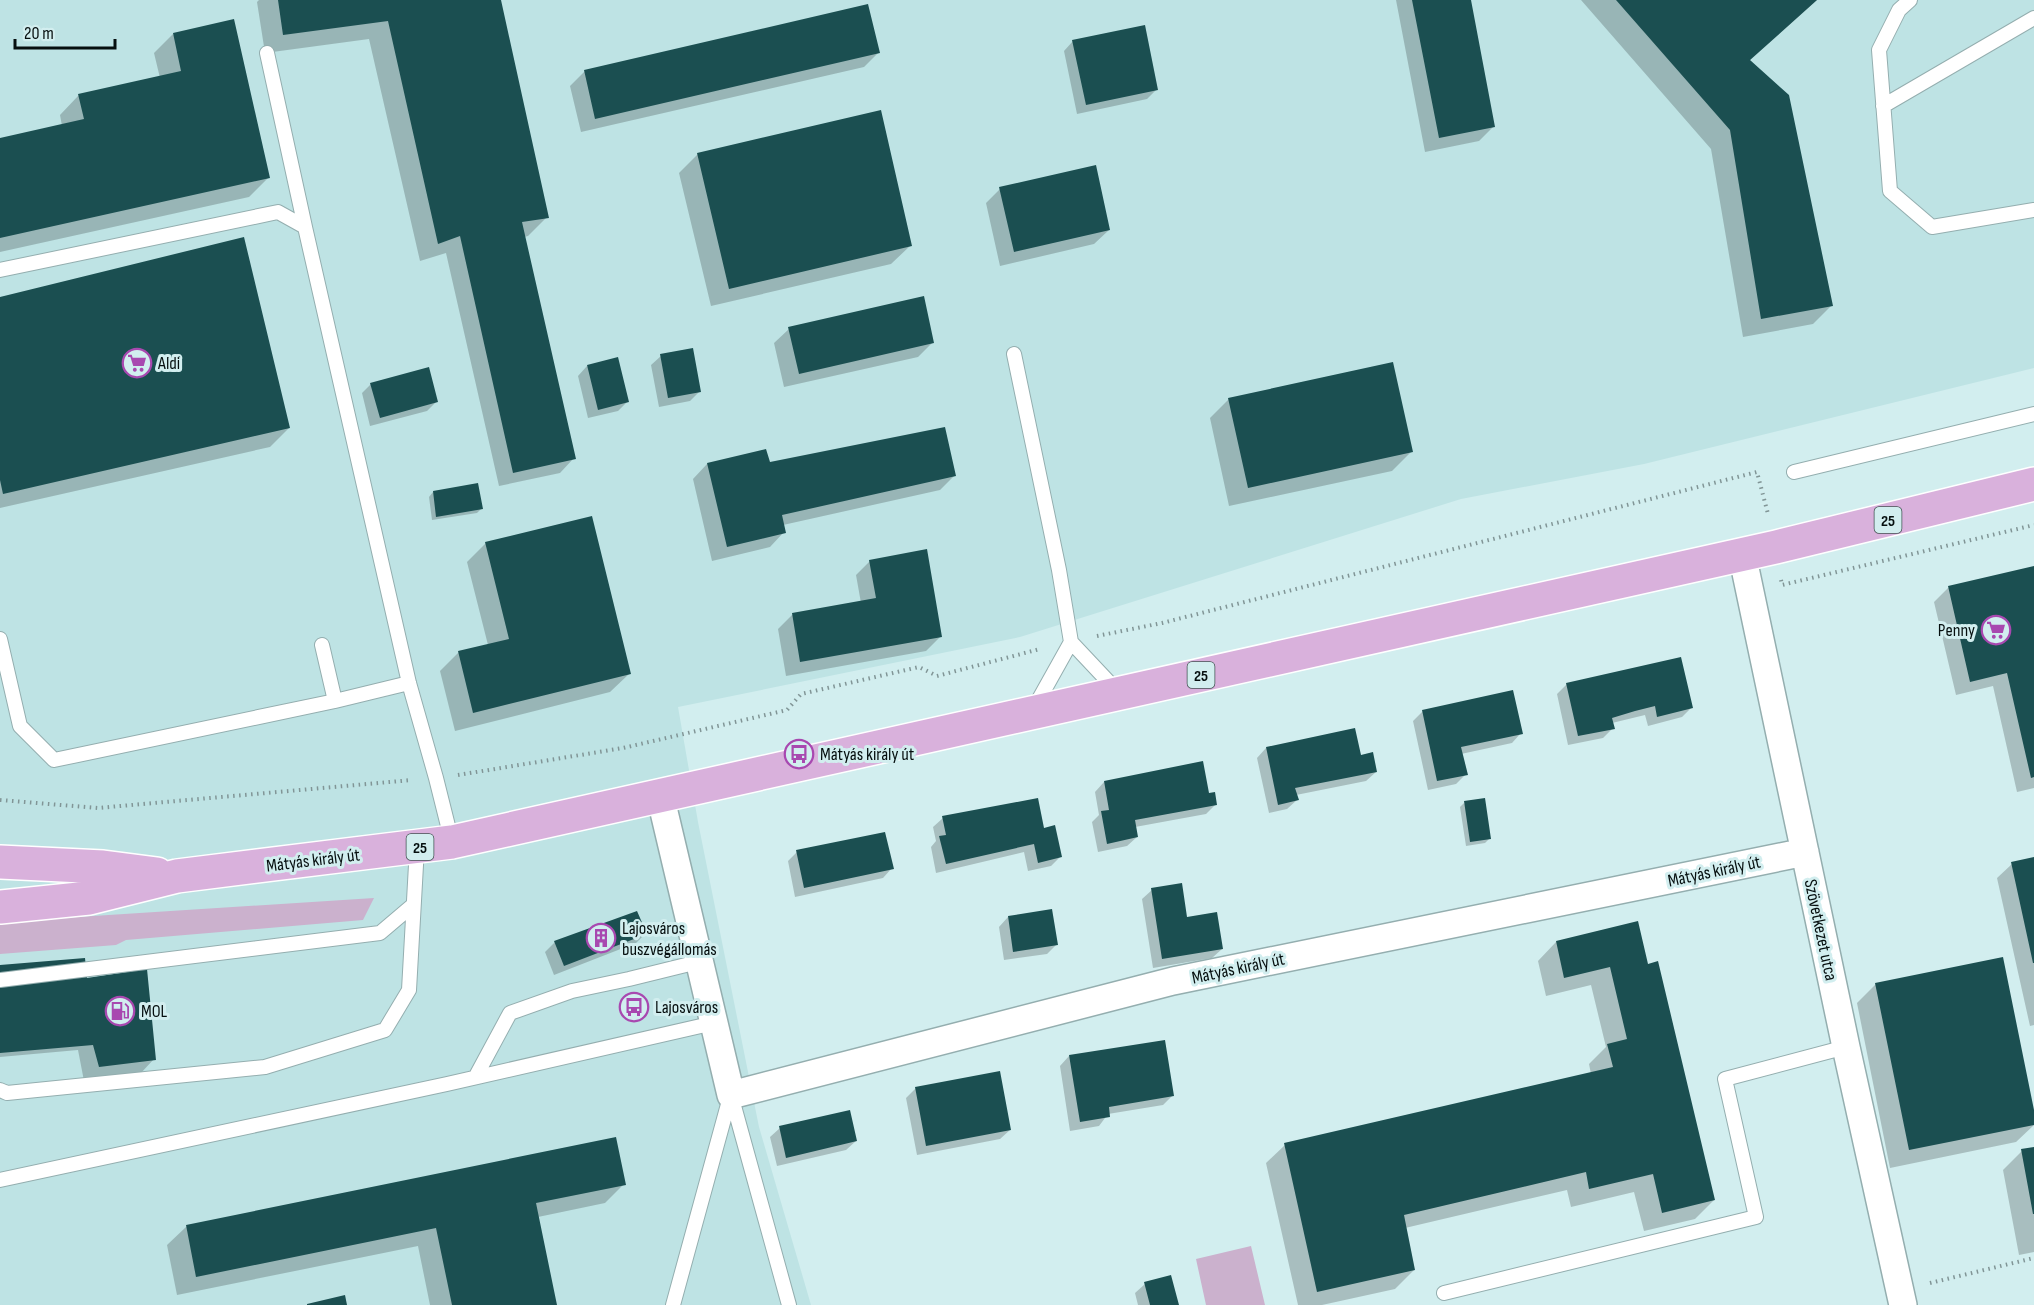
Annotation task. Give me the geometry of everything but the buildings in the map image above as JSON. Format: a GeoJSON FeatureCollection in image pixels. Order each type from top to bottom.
{"type":"FeatureCollection","features":[{"type":"Feature","properties":{"kind":"main road","name":"Mátyás király út"},"geometry":{"type":"LineString","coordinates":[[0,907],[89,898],[177,876],[452,842],[1776,547],[2034,484]]}},
{"type":"Feature","properties":{"kind":"main road","name":"Mátyás király út"},"geometry":{"type":"LineString","coordinates":[[0,862],[103,867],[177,876]]}},
{"type":"Feature","properties":{"kind":"street","name":"Szövetkezet utca"},"geometry":{"type":"LineString","coordinates":[[1742,554],[1846,1047],[1902,1298]]}},
{"type":"Feature","properties":{"kind":"street"},"geometry":{"type":"LineString","coordinates":[[660,795],[731,1095]]}},
{"type":"Feature","properties":{"kind":"street","name":"Mátyás király út"},"geometry":{"type":"LineString","coordinates":[[731,1095],[1173,981],[1805,852]]}},
{"type":"Feature","properties":{"kind":"lane"},"geometry":{"type":"LineString","coordinates":[[1910,0],[1899,10],[1879,50],[1890,191],[1932,227],[2034,210]]}},
{"type":"Feature","properties":{"kind":"lane"},"geometry":{"type":"LineString","coordinates":[[1883,106],[2034,18]]}},
{"type":"Feature","properties":{"kind":"lane"},"geometry":{"type":"LineString","coordinates":[[267,52],[409,683],[452,842]]}},
{"type":"Feature","properties":{"kind":"lane"},"geometry":{"type":"LineString","coordinates":[[0,270],[278,212],[305,227]]}},
{"type":"Feature","properties":{"kind":"lane"},"geometry":{"type":"LineString","coordinates":[[1014,354],[1059,570],[1071,642],[1119,693]]}},
{"type":"Feature","properties":{"kind":"lane"},"geometry":{"type":"LineString","coordinates":[[1794,472],[2034,414]]}},
{"type":"Feature","properties":{"kind":"lane"},"geometry":{"type":"LineString","coordinates":[[0,639],[20,726],[54,760],[335,701],[409,683]]}},
{"type":"Feature","properties":{"kind":"lane"},"geometry":{"type":"LineString","coordinates":[[1032,712],[1071,642]]}},
{"type":"Feature","properties":{"kind":"lane"},"geometry":{"type":"LineString","coordinates":[[321,645],[335,701]]}},
{"type":"Feature","properties":{"kind":"lane"},"geometry":{"type":"LineString","coordinates":[[0,1090],[7,1093],[265,1066],[385,1029],[409,990],[417,847]]}},
{"type":"Feature","properties":{"kind":"lane"},"geometry":{"type":"LineString","coordinates":[[0,980],[380,933],[413,905]]}},
{"type":"Feature","properties":{"kind":"lane"},"geometry":{"type":"LineString","coordinates":[[476,1076],[510,1013],[572,991],[698,962]]}},
{"type":"Feature","properties":{"kind":"lane"},"geometry":{"type":"LineString","coordinates":[[0,1180],[436,1086],[714,1023]]}},
{"type":"Feature","properties":{"kind":"lane"},"geometry":{"type":"LineString","coordinates":[[1444,1293],[1756,1217],[1725,1079],[1846,1047]]}},
{"type":"Feature","properties":{"kind":"lane"},"geometry":{"type":"LineString","coordinates":[[673,1305],[731,1095]]}},
{"type":"Feature","properties":{"kind":"lane"},"geometry":{"type":"LineString","coordinates":[[731,1095],[789,1305]]}},
{"type":"Feature","properties":{"kind":"path"},"geometry":{"type":"LineString","coordinates":[[0,800],[98,808],[436,778],[623,748],[787,710],[801,694],[919,667],[937,676],[1071,642],[1162,623],[1757,472],[1776,547]]}},
{"type":"Feature","properties":{"kind":"path"},"geometry":{"type":"LineString","coordinates":[[1902,1298],[2034,1258]]}},
{"type":"Feature","properties":{"kind":"shaded area"},"geometry":{"type":"Polygon","coordinates":[[[0,0],[2034,0],[2034,368],[1644,464],[1461,499],[1020,637],[678,707],[698,822],[759,1127],[811,1305],[0,1305],[0,0]]]}},
{"type":"Feature","properties":{"kind":"shaded area"},"geometry":{"type":"Polygon","coordinates":[[[374,898],[363,920],[126,940],[116,945],[0,954],[0,922],[374,898]]]}},
{"type":"Feature","properties":{"kind":"shaded area"},"geometry":{"type":"Polygon","coordinates":[[[1251,1246],[1265,1305],[1206,1305],[1196,1259],[1251,1246]]]}},
{"type":"Feature","properties":{"kind":"place","name":"Aldi"},"geometry":{"type":"Point","coordinates":[137,363]}},
{"type":"Feature","properties":{"kind":"place","name":"Penny"},"geometry":{"type":"Point","coordinates":[1996,630]}},
{"type":"Feature","properties":{"kind":"place","name":"Mátyás király út"},"geometry":{"type":"Point","coordinates":[799,754]}},
{"type":"Feature","properties":{"kind":"place","name":"Lajosváros buszvégállomás"},"geometry":{"type":"Point","coordinates":[601,938]}},
{"type":"Feature","properties":{"kind":"place","name":"Lajosváros"},"geometry":{"type":"Point","coordinates":[634,1007]}},
{"type":"Feature","properties":{"kind":"place","name":"MOL"},"geometry":{"type":"Point","coordinates":[120,1011]}}]}
